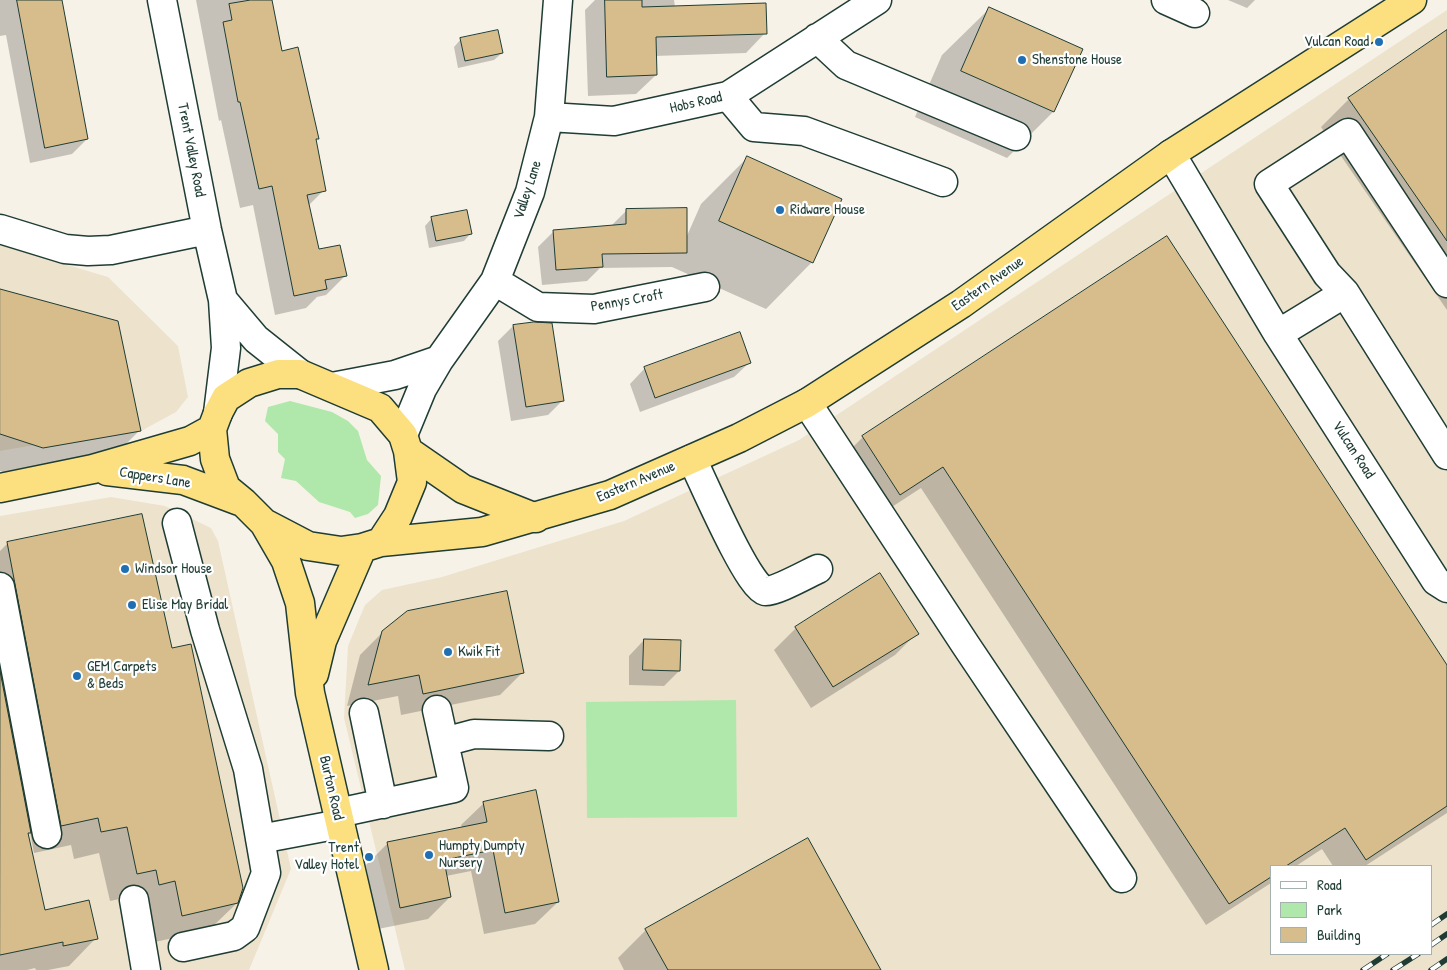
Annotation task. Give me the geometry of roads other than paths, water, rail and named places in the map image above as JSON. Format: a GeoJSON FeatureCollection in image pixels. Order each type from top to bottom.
{"type":"FeatureCollection","features":[{"type":"Feature","properties":{"kind":"highway","name":"Eastern Avenue"},"geometry":{"type":"LineString","coordinates":[[264,523],[308,546],[341,551],[372,545],[482,532],[536,518],[610,495],[739,438],[807,403],[961,304],[1171,154],[1412,0]]}},
{"type":"Feature","properties":{"kind":"highway"},"geometry":{"type":"LineString","coordinates":[[264,523],[226,488],[215,459],[215,421],[226,398],[249,382],[278,374],[300,374],[380,408],[406,443],[463,489],[536,518]]}},
{"type":"Feature","properties":{"kind":"highway","name":"Cappers Lane"},"geometry":{"type":"LineString","coordinates":[[0,488],[93,469],[190,441],[215,421]]}},
{"type":"Feature","properties":{"kind":"highway"},"geometry":{"type":"LineString","coordinates":[[310,693],[322,641],[372,545],[398,516],[412,482],[406,443]]}},
{"type":"Feature","properties":{"kind":"highway","name":"Cappers Lane"},"geometry":{"type":"LineString","coordinates":[[93,469],[182,480],[243,502]]}},
{"type":"Feature","properties":{"kind":"highway","name":"Burton Road"},"geometry":{"type":"LineString","coordinates":[[264,523],[286,561],[300,603],[310,693],[374,970]]}},
{"type":"Feature","properties":{"kind":"street","name":"Trent Valley Road"},"geometry":{"type":"LineString","coordinates":[[162,0],[207,230],[223,300],[226,348],[215,421]]}},
{"type":"Feature","properties":{"kind":"street","name":"Valley Lane"},"geometry":{"type":"LineString","coordinates":[[406,443],[422,389],[439,360],[495,281],[530,192],[548,117],[558,0]]}},
{"type":"Feature","properties":{"kind":"street","name":"Hobs Road"},"geometry":{"type":"LineString","coordinates":[[548,117],[614,121],[728,96],[876,0]]}},
{"type":"Feature","properties":{"kind":"street"},"geometry":{"type":"LineString","coordinates":[[1166,0],[1195,13]]}},
{"type":"Feature","properties":{"kind":"street"},"geometry":{"type":"LineString","coordinates":[[818,38],[846,65],[1016,136]]}},
{"type":"Feature","properties":{"kind":"street"},"geometry":{"type":"LineString","coordinates":[[728,96],[754,127],[804,131],[943,182]]}},
{"type":"Feature","properties":{"kind":"street"},"geometry":{"type":"LineString","coordinates":[[1447,282],[1348,134],[1269,184],[1327,274],[1345,293],[1447,455]]}},
{"type":"Feature","properties":{"kind":"street","name":"Vulcan Road"},"geometry":{"type":"LineString","coordinates":[[1171,154],[1278,334],[1436,580],[1447,588]]}},
{"type":"Feature","properties":{"kind":"street"},"geometry":{"type":"LineString","coordinates":[[0,229],[65,249],[88,251],[111,250],[207,230]]}},
{"type":"Feature","properties":{"kind":"street","name":"Pennys Croft"},"geometry":{"type":"LineString","coordinates":[[495,281],[538,307],[585,309],[594,309],[705,287]]}},
{"type":"Feature","properties":{"kind":"street"},"geometry":{"type":"LineString","coordinates":[[1278,334],[1345,293]]}},
{"type":"Feature","properties":{"kind":"street","name":"Trent Valley Road"},"geometry":{"type":"LineString","coordinates":[[223,300],[256,339],[300,374]]}},
{"type":"Feature","properties":{"kind":"street"},"geometry":{"type":"LineString","coordinates":[[332,387],[395,376],[439,360]]}},
{"type":"Feature","properties":{"kind":"street"},"geometry":{"type":"LineString","coordinates":[[807,403],[965,644],[1122,878]]}},
{"type":"Feature","properties":{"kind":"street"},"geometry":{"type":"LineString","coordinates":[[692,459],[739,558],[753,581],[761,589],[770,591],[818,569]]}},
{"type":"Feature","properties":{"kind":"street"},"geometry":{"type":"LineString","coordinates":[[177,523],[205,630],[248,769],[266,873],[245,928],[234,936],[183,947]]}},
{"type":"Feature","properties":{"kind":"street"},"geometry":{"type":"LineString","coordinates":[[0,587],[47,834]]}},
{"type":"Feature","properties":{"kind":"street"},"geometry":{"type":"LineString","coordinates":[[260,840],[339,819],[383,804],[454,788],[437,710]]}},
{"type":"Feature","properties":{"kind":"street"},"geometry":{"type":"LineString","coordinates":[[364,713],[383,804]]}},
{"type":"Feature","properties":{"kind":"street"},"geometry":{"type":"LineString","coordinates":[[444,742],[474,734],[549,736]]}},
{"type":"Feature","properties":{"kind":"street"},"geometry":{"type":"LineString","coordinates":[[134,900],[146,970]]}},
{"type":"Feature","properties":{"kind":"railway"},"geometry":{"type":"LineString","coordinates":[[1432,924],[1447,914]]}},
{"type":"Feature","properties":{"kind":"railway"},"geometry":{"type":"LineString","coordinates":[[1432,944],[1447,934]]}},
{"type":"Feature","properties":{"kind":"railway"},"geometry":{"type":"LineString","coordinates":[[1363,970],[1386,955]]}},
{"type":"Feature","properties":{"kind":"railway"},"geometry":{"type":"LineString","coordinates":[[1393,970],[1416,955]]}},
{"type":"Feature","properties":{"kind":"railway"},"geometry":{"type":"LineString","coordinates":[[1431,970],[1447,959]]}},
{"type":"Feature","properties":{"kind":"place","name":"Vulcan Road"},"geometry":{"type":"Point","coordinates":[1379,42]}},
{"type":"Feature","properties":{"kind":"place","name":"Shenstone House"},"geometry":{"type":"Point","coordinates":[1022,60]}},
{"type":"Feature","properties":{"kind":"place","name":"Ridware House"},"geometry":{"type":"Point","coordinates":[780,210]}},
{"type":"Feature","properties":{"kind":"place","name":"Windsor House"},"geometry":{"type":"Point","coordinates":[125,569]}},
{"type":"Feature","properties":{"kind":"place","name":"Elise May Bridal"},"geometry":{"type":"Point","coordinates":[132,605]}},
{"type":"Feature","properties":{"kind":"place","name":"Kwik Fit"},"geometry":{"type":"Point","coordinates":[448,652]}},
{"type":"Feature","properties":{"kind":"place","name":"GEM Carpets & Beds"},"geometry":{"type":"Point","coordinates":[77,676]}},
{"type":"Feature","properties":{"kind":"place","name":"Humpty Dumpty Nursery"},"geometry":{"type":"Point","coordinates":[429,855]}},
{"type":"Feature","properties":{"kind":"place","name":"Trent Valley Hotel"},"geometry":{"type":"Point","coordinates":[369,857]}}]}
